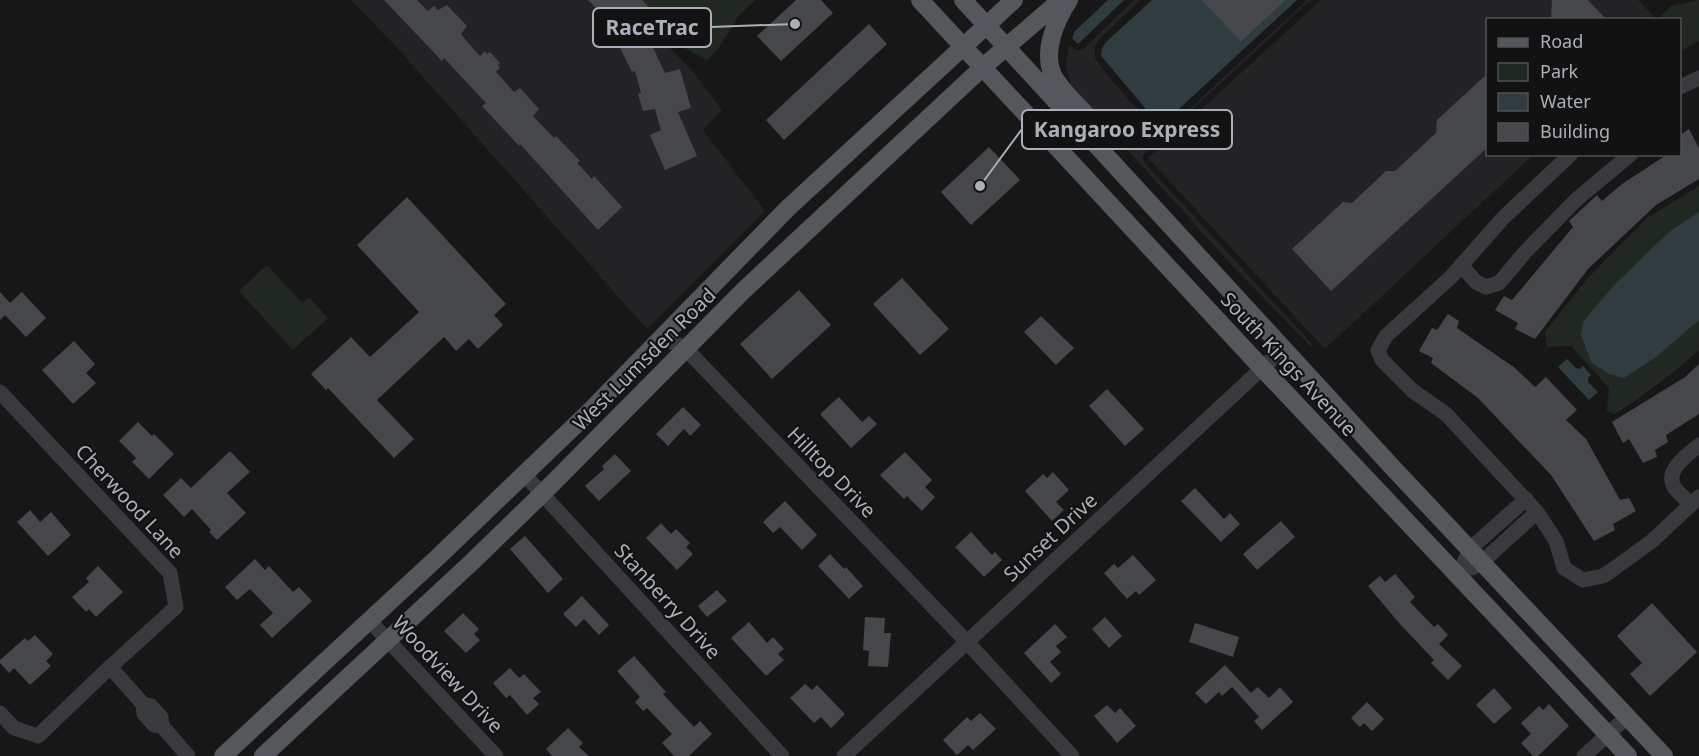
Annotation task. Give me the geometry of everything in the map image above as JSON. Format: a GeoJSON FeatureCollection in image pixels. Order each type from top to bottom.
{"type":"FeatureCollection","features":[{"type":"Feature","properties":{"kind":"main road","name":"South Kings Avenue"},"geometry":{"type":"LineString","coordinates":[[921,0],[1262,368],[1628,756]]}},
{"type":"Feature","properties":{"kind":"main road","name":"South Kings Avenue"},"geometry":{"type":"LineString","coordinates":[[963,0],[1476,556],[1664,756]]}},
{"type":"Feature","properties":{"kind":"main road","name":"West Lumsden Road"},"geometry":{"type":"LineString","coordinates":[[223,756],[524,474],[789,208],[1014,0]]}},
{"type":"Feature","properties":{"kind":"main road","name":"West Lumsden Road"},"geometry":{"type":"LineString","coordinates":[[263,756],[542,494],[685,348],[983,67],[1061,0]]}},
{"type":"Feature","properties":{"kind":"main road"},"geometry":{"type":"LineString","coordinates":[[1068,0],[1054,28],[1050,53],[1052,72],[1059,86],[1128,161],[1134,185]]}},
{"type":"Feature","properties":{"kind":"street"},"geometry":{"type":"LineString","coordinates":[[1681,87],[1699,78]]}},
{"type":"Feature","properties":{"kind":"street"},"geometry":{"type":"LineString","coordinates":[[1569,156],[1503,218],[1461,265],[1386,336],[1378,350],[1382,360],[1413,390],[1446,414],[1538,512],[1556,541],[1564,568],[1583,580],[1604,576],[1652,542],[1695,500],[1674,487],[1672,478],[1676,466],[1699,445]]}},
{"type":"Feature","properties":{"kind":"street"},"geometry":{"type":"LineString","coordinates":[[1461,265],[1476,282],[1486,287],[1499,283],[1577,199],[1629,156]]}},
{"type":"Feature","properties":{"kind":"street","name":"Hilltop Drive"},"geometry":{"type":"LineString","coordinates":[[662,337],[685,348],[967,642],[1072,756]]}},
{"type":"Feature","properties":{"kind":"street","name":"Sunset Drive"},"geometry":{"type":"LineString","coordinates":[[844,756],[1284,348]]}},
{"type":"Feature","properties":{"kind":"street","name":"Cherwood Lane"},"geometry":{"type":"LineString","coordinates":[[0,392],[170,573],[176,607],[110,666]]}},
{"type":"Feature","properties":{"kind":"street","name":"Stanberry Drive"},"geometry":{"type":"LineString","coordinates":[[524,474],[782,756]]}},
{"type":"Feature","properties":{"kind":"street"},"geometry":{"type":"LineString","coordinates":[[1458,576],[1526,499]]}},
{"type":"Feature","properties":{"kind":"street"},"geometry":{"type":"LineString","coordinates":[[1476,556],[1538,512]]}},
{"type":"Feature","properties":{"kind":"street","name":"Woodview Drive"},"geometry":{"type":"LineString","coordinates":[[369,620],[496,756]]}},
{"type":"Feature","properties":{"kind":"street"},"geometry":{"type":"LineString","coordinates":[[0,713],[14,728],[38,736],[110,666],[143,704],[151,706],[161,717],[162,726],[188,756]]}},
{"type":"Feature","properties":{"kind":"street"},"geometry":{"type":"LineString","coordinates":[[1584,756],[1627,717]]}},
{"type":"Feature","properties":{"kind":"shaded area"},"geometry":{"type":"Polygon","coordinates":[[[351,0],[634,0],[659,37],[696,75],[722,110],[703,130],[765,211],[647,329],[401,52],[351,0]]]}},
{"type":"Feature","properties":{"kind":"shaded area"},"geometry":{"type":"Polygon","coordinates":[[[1134,0],[1141,0],[1101,37],[1095,46],[1095,58],[1142,114],[1160,126],[1169,124],[1185,113],[1307,0],[1311,0],[1142,156],[1144,162],[1313,345],[1311,347],[1239,273],[1072,89],[1066,65],[1069,44],[1076,50],[1083,49],[1134,0]]]}},
{"type":"Feature","properties":{"kind":"shaded area"},"geometry":{"type":"Polygon","coordinates":[[[1321,0],[1638,0],[1655,18],[1486,18],[1486,156],[1532,156],[1325,349],[1148,158],[1321,0]]]}},
{"type":"Feature","properties":{"kind":"green space"},"geometry":{"type":"Polygon","coordinates":[[[634,0],[756,0],[739,15],[720,46],[707,60],[675,43],[634,0]]]}},
{"type":"Feature","properties":{"kind":"green space"},"geometry":{"type":"Polygon","coordinates":[[[1699,0],[1699,41],[1681,50],[1681,18],[1660,16],[1671,6],[1699,0]]]}},
{"type":"Feature","properties":{"kind":"green space"},"geometry":{"type":"Polygon","coordinates":[[[1699,186],[1699,350],[1658,384],[1615,414],[1607,411],[1609,388],[1571,346],[1547,347],[1545,332],[1586,280],[1647,218],[1699,186]]]}},
{"type":"Feature","properties":{"kind":"green space"},"geometry":{"type":"Polygon","coordinates":[[[267,265],[302,303],[309,297],[328,318],[293,350],[239,291],[267,265]]]}},
{"type":"Feature","properties":{"kind":"water"},"geometry":{"type":"Polygon","coordinates":[[[1108,0],[1124,0],[1078,44],[1072,38],[1075,31],[1108,0]]]}},
{"type":"Feature","properties":{"kind":"water"},"geometry":{"type":"Polygon","coordinates":[[[1152,0],[1201,0],[1241,42],[1286,0],[1297,0],[1180,108],[1168,118],[1159,120],[1146,109],[1101,56],[1106,42],[1152,0]]]}},
{"type":"Feature","properties":{"kind":"water"},"geometry":{"type":"Polygon","coordinates":[[[1699,212],[1699,320],[1655,358],[1624,378],[1609,374],[1591,362],[1581,335],[1583,322],[1615,284],[1669,232],[1699,212]]]}},
{"type":"Feature","properties":{"kind":"water"},"geometry":{"type":"Polygon","coordinates":[[[1567,359],[1576,368],[1580,369],[1583,366],[1591,375],[1588,382],[1598,392],[1589,400],[1558,367],[1567,359]]]}},
{"type":"Feature","properties":{"kind":"building"},"geometry":{"type":"Polygon","coordinates":[[[384,0],[417,0],[428,11],[434,6],[438,10],[447,5],[467,26],[461,34],[465,39],[480,56],[485,51],[487,54],[490,52],[500,63],[498,65],[500,68],[496,72],[514,92],[520,88],[539,109],[533,116],[554,138],[556,136],[580,161],[577,163],[592,179],[594,176],[622,207],[598,230],[482,106],[486,103],[444,58],[442,61],[384,0]]]}},
{"type":"Feature","properties":{"kind":"building"},"geometry":{"type":"Polygon","coordinates":[[[588,0],[642,0],[648,6],[638,16],[665,73],[680,69],[691,108],[678,112],[697,156],[665,170],[650,135],[661,130],[655,109],[643,111],[635,71],[632,72],[620,48],[623,46],[620,41],[625,39],[610,19],[606,23],[588,0]]]}},
{"type":"Feature","properties":{"kind":"building"},"geometry":{"type":"Polygon","coordinates":[[[796,0],[821,0],[833,13],[781,61],[757,36],[796,0]]]}},
{"type":"Feature","properties":{"kind":"building"},"geometry":{"type":"Polygon","coordinates":[[[1201,0],[1286,0],[1241,42],[1201,0]]]}},
{"type":"Feature","properties":{"kind":"building"},"geometry":{"type":"Polygon","coordinates":[[[1552,0],[1588,0],[1605,18],[1551,18],[1552,0]]]}},
{"type":"Feature","properties":{"kind":"building"},"geometry":{"type":"Polygon","coordinates":[[[869,24],[887,44],[784,140],[766,120],[869,24]]]}},
{"type":"Feature","properties":{"kind":"building"},"geometry":{"type":"Polygon","coordinates":[[[1486,75],[1486,149],[1331,291],[1292,249],[1343,202],[1352,203],[1386,171],[1395,171],[1436,133],[1437,120],[1486,75]]]}},
{"type":"Feature","properties":{"kind":"building"},"geometry":{"type":"Polygon","coordinates":[[[1689,129],[1699,148],[1699,179],[1656,205],[1588,269],[1535,339],[1515,329],[1518,323],[1495,310],[1504,296],[1512,300],[1573,227],[1569,221],[1597,195],[1602,201],[1622,184],[1665,156],[1681,156],[1681,134],[1689,129]]]}},
{"type":"Feature","properties":{"kind":"building"},"geometry":{"type":"Polygon","coordinates":[[[989,147],[1020,180],[971,225],[941,192],[989,147]]]}},
{"type":"Feature","properties":{"kind":"building"},"geometry":{"type":"Polygon","coordinates":[[[407,197],[506,304],[494,315],[503,325],[478,349],[469,339],[456,351],[444,337],[377,400],[414,439],[394,458],[328,388],[326,390],[311,374],[351,337],[370,357],[419,312],[357,245],[407,197]]]}},
{"type":"Feature","properties":{"kind":"building"},"geometry":{"type":"Polygon","coordinates":[[[902,278],[949,329],[920,355],[873,304],[902,278]]]}},
{"type":"Feature","properties":{"kind":"building"},"geometry":{"type":"Polygon","coordinates":[[[799,290],[831,325],[772,379],[740,344],[799,290]]]}},
{"type":"Feature","properties":{"kind":"building"},"geometry":{"type":"Polygon","coordinates":[[[0,292],[10,303],[22,292],[46,318],[26,337],[5,315],[0,320],[0,292]]]}},
{"type":"Feature","properties":{"kind":"building"},"geometry":{"type":"Polygon","coordinates":[[[1448,314],[1459,321],[1457,328],[1515,368],[1535,387],[1546,377],[1577,410],[1566,420],[1586,439],[1620,500],[1629,498],[1636,511],[1613,524],[1615,530],[1594,541],[1551,475],[1478,398],[1431,363],[1433,358],[1419,351],[1432,328],[1437,330],[1448,314]]]}},
{"type":"Feature","properties":{"kind":"building"},"geometry":{"type":"Polygon","coordinates":[[[1041,316],[1074,348],[1056,365],[1024,332],[1041,316]]]}},
{"type":"Feature","properties":{"kind":"building"},"geometry":{"type":"Polygon","coordinates":[[[74,341],[95,364],[86,373],[96,383],[73,404],[42,370],[74,341]]]}},
{"type":"Feature","properties":{"kind":"building"},"geometry":{"type":"Polygon","coordinates":[[[1699,364],[1699,414],[1666,435],[1668,442],[1655,450],[1657,457],[1643,463],[1629,439],[1623,443],[1612,422],[1685,377],[1699,364]]]}},
{"type":"Feature","properties":{"kind":"building"},"geometry":{"type":"Polygon","coordinates":[[[1107,389],[1144,429],[1125,446],[1089,406],[1107,389]]]}},
{"type":"Feature","properties":{"kind":"building"},"geometry":{"type":"Polygon","coordinates":[[[839,397],[862,422],[869,416],[877,424],[851,448],[820,414],[839,397]]]}},
{"type":"Feature","properties":{"kind":"building"},"geometry":{"type":"Polygon","coordinates":[[[683,407],[701,425],[690,436],[684,429],[668,446],[656,434],[683,407]]]}},
{"type":"Feature","properties":{"kind":"building"},"geometry":{"type":"Polygon","coordinates":[[[138,422],[174,454],[149,479],[132,462],[136,458],[119,441],[138,422]]]}},
{"type":"Feature","properties":{"kind":"building"},"geometry":{"type":"Polygon","coordinates":[[[230,451],[250,472],[227,493],[246,513],[217,540],[192,509],[184,517],[163,495],[181,478],[191,488],[230,451]]]}},
{"type":"Feature","properties":{"kind":"building"},"geometry":{"type":"Polygon","coordinates":[[[905,452],[932,480],[925,487],[935,497],[922,511],[907,496],[904,499],[880,475],[905,452]]]}},
{"type":"Feature","properties":{"kind":"building"},"geometry":{"type":"Polygon","coordinates":[[[615,454],[631,471],[599,501],[585,486],[604,469],[602,466],[615,454]]]}},
{"type":"Feature","properties":{"kind":"building"},"geometry":{"type":"Polygon","coordinates":[[[1053,472],[1069,490],[1056,502],[1064,510],[1052,521],[1025,491],[1043,474],[1047,478],[1053,472]]]}},
{"type":"Feature","properties":{"kind":"building"},"geometry":{"type":"Polygon","coordinates":[[[1195,488],[1224,519],[1230,513],[1240,524],[1221,542],[1181,501],[1195,488]]]}},
{"type":"Feature","properties":{"kind":"building"},"geometry":{"type":"Polygon","coordinates":[[[785,501],[817,535],[802,550],[780,527],[773,533],[763,522],[785,501]]]}},
{"type":"Feature","properties":{"kind":"building"},"geometry":{"type":"Polygon","coordinates":[[[30,510],[40,522],[51,512],[71,535],[48,556],[17,522],[30,510]]]}},
{"type":"Feature","properties":{"kind":"building"},"geometry":{"type":"Polygon","coordinates":[[[1281,521],[1295,537],[1257,570],[1243,554],[1281,521]]]}},
{"type":"Feature","properties":{"kind":"building"},"geometry":{"type":"Polygon","coordinates":[[[661,523],[671,534],[676,529],[690,543],[686,547],[693,554],[677,570],[646,538],[661,523]]]}},
{"type":"Feature","properties":{"kind":"building"},"geometry":{"type":"Polygon","coordinates":[[[971,532],[992,555],[995,552],[1002,560],[984,577],[955,547],[971,532]]]}},
{"type":"Feature","properties":{"kind":"building"},"geometry":{"type":"Polygon","coordinates":[[[525,536],[563,579],[548,593],[510,549],[525,536]]]}},
{"type":"Feature","properties":{"kind":"building"},"geometry":{"type":"Polygon","coordinates":[[[830,554],[844,569],[846,567],[863,586],[849,599],[818,566],[830,554]]]}},
{"type":"Feature","properties":{"kind":"building"},"geometry":{"type":"Polygon","coordinates":[[[1133,555],[1156,580],[1139,595],[1136,591],[1127,599],[1104,573],[1114,564],[1118,568],[1133,555]]]}},
{"type":"Feature","properties":{"kind":"building"},"geometry":{"type":"Polygon","coordinates":[[[255,559],[265,570],[269,566],[293,592],[299,587],[312,601],[272,638],[260,625],[273,613],[250,589],[237,600],[225,587],[255,559]]]}},
{"type":"Feature","properties":{"kind":"building"},"geometry":{"type":"Polygon","coordinates":[[[98,566],[123,592],[96,617],[89,609],[86,612],[72,597],[89,582],[86,578],[98,566]]]}},
{"type":"Feature","properties":{"kind":"building"},"geometry":{"type":"Polygon","coordinates":[[[1395,574],[1415,597],[1410,602],[1434,627],[1438,624],[1448,635],[1439,644],[1462,666],[1448,680],[1431,663],[1434,660],[1368,586],[1380,576],[1385,582],[1395,574]]]}},
{"type":"Feature","properties":{"kind":"building"},"geometry":{"type":"Polygon","coordinates":[[[717,590],[727,601],[707,617],[698,606],[717,590]]]}},
{"type":"Feature","properties":{"kind":"building"},"geometry":{"type":"Polygon","coordinates":[[[582,596],[609,625],[599,635],[584,619],[576,627],[563,614],[582,596]]]}},
{"type":"Feature","properties":{"kind":"building"},"geometry":{"type":"Polygon","coordinates":[[[1652,603],[1697,652],[1650,696],[1630,674],[1642,663],[1617,636],[1652,603]]]}},
{"type":"Feature","properties":{"kind":"building"},"geometry":{"type":"Polygon","coordinates":[[[463,613],[479,629],[474,634],[480,640],[466,653],[444,631],[463,613]]]}},
{"type":"Feature","properties":{"kind":"building"},"geometry":{"type":"Polygon","coordinates":[[[865,617],[885,618],[884,633],[891,633],[888,667],[868,666],[869,651],[863,650],[865,617]]]}},
{"type":"Feature","properties":{"kind":"building"},"geometry":{"type":"Polygon","coordinates":[[[1105,617],[1122,636],[1109,648],[1092,629],[1105,617]]]}},
{"type":"Feature","properties":{"kind":"building"},"geometry":{"type":"Polygon","coordinates":[[[749,622],[767,643],[773,637],[784,649],[778,654],[784,660],[766,676],[731,638],[749,622]]]}},
{"type":"Feature","properties":{"kind":"building"},"geometry":{"type":"Polygon","coordinates":[[[1195,623],[1239,637],[1233,657],[1189,642],[1195,623]]]}},
{"type":"Feature","properties":{"kind":"building"},"geometry":{"type":"Polygon","coordinates":[[[1055,624],[1067,637],[1056,646],[1061,652],[1050,662],[1061,674],[1051,683],[1024,653],[1055,624]]]}},
{"type":"Feature","properties":{"kind":"building"},"geometry":{"type":"Polygon","coordinates":[[[35,635],[53,654],[46,661],[51,666],[30,685],[14,668],[9,673],[0,660],[25,638],[28,641],[35,635]]]}},
{"type":"Feature","properties":{"kind":"building"},"geometry":{"type":"Polygon","coordinates":[[[634,656],[666,692],[663,694],[694,727],[700,721],[712,734],[689,756],[674,756],[662,743],[672,734],[647,708],[643,711],[635,702],[640,697],[617,671],[634,656]]]}},
{"type":"Feature","properties":{"kind":"building"},"geometry":{"type":"Polygon","coordinates":[[[1225,665],[1251,693],[1258,687],[1269,698],[1280,687],[1293,702],[1262,730],[1254,721],[1259,717],[1232,687],[1222,696],[1219,692],[1206,704],[1195,693],[1225,665]]]}},
{"type":"Feature","properties":{"kind":"building"},"geometry":{"type":"Polygon","coordinates":[[[510,668],[519,678],[524,674],[541,692],[533,698],[539,704],[527,715],[510,695],[506,698],[493,683],[510,668]]]}},
{"type":"Feature","properties":{"kind":"building"},"geometry":{"type":"Polygon","coordinates":[[[805,684],[812,690],[817,685],[845,714],[831,728],[821,717],[814,723],[790,698],[805,684]]]}},
{"type":"Feature","properties":{"kind":"building"},"geometry":{"type":"Polygon","coordinates":[[[1494,688],[1512,708],[1494,724],[1476,705],[1494,688]]]}},
{"type":"Feature","properties":{"kind":"building"},"geometry":{"type":"Polygon","coordinates":[[[1367,702],[1384,719],[1372,731],[1364,723],[1360,727],[1351,718],[1367,702]]]}},
{"type":"Feature","properties":{"kind":"building"},"geometry":{"type":"Polygon","coordinates":[[[1549,704],[1569,726],[1538,756],[1533,756],[1521,743],[1531,734],[1521,723],[1539,706],[1543,710],[1549,704]]]}},
{"type":"Feature","properties":{"kind":"building"},"geometry":{"type":"Polygon","coordinates":[[[1107,705],[1115,713],[1120,708],[1136,726],[1117,743],[1094,716],[1107,705]]]}},
{"type":"Feature","properties":{"kind":"building"},"geometry":{"type":"Polygon","coordinates":[[[980,713],[996,729],[973,750],[968,745],[957,755],[943,740],[967,717],[971,721],[980,713]]]}},
{"type":"Feature","properties":{"kind":"building"},"geometry":{"type":"Polygon","coordinates":[[[568,728],[583,743],[579,747],[589,756],[552,756],[546,749],[568,728]]]}},
{"type":"Feature","properties":{"kind":"place","name":"RaceTrac"},"geometry":{"type":"Point","coordinates":[795,24]}},
{"type":"Feature","properties":{"kind":"place","name":"Kangaroo Express"},"geometry":{"type":"Point","coordinates":[980,186]}}]}
